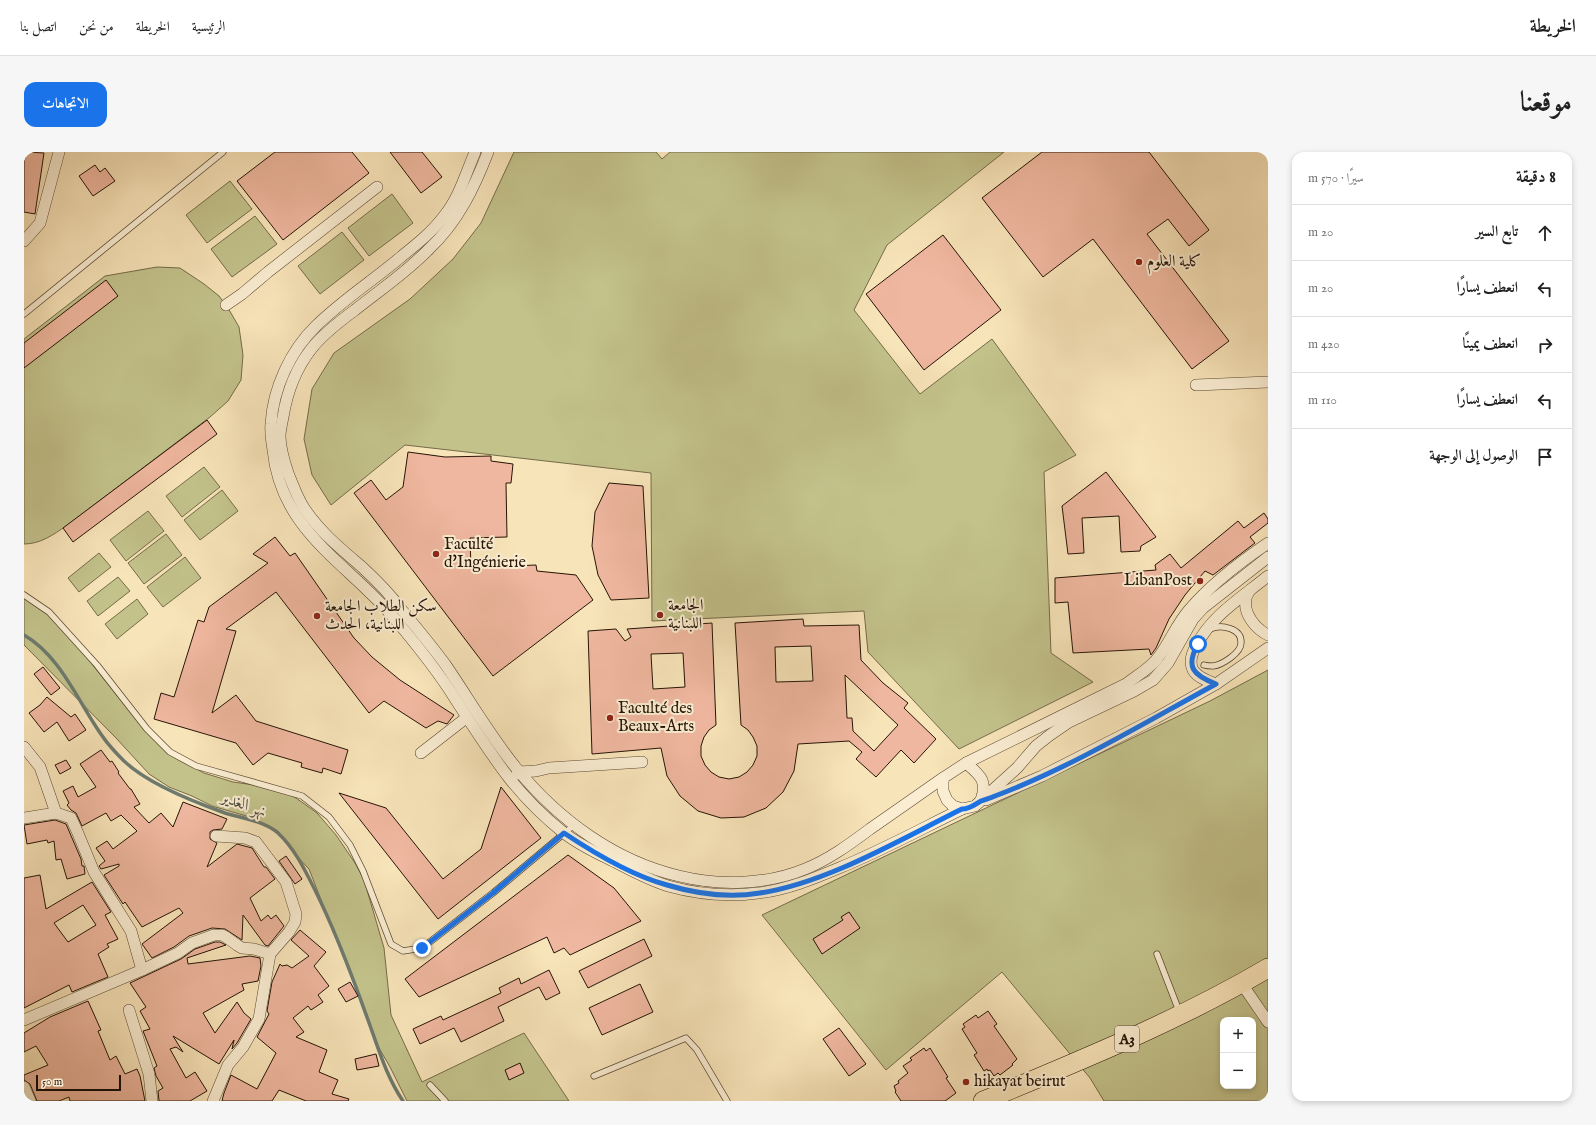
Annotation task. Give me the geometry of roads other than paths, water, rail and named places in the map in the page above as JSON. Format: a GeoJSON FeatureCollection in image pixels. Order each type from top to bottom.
{"type":"FeatureCollection","features":[{"type":"Feature","properties":{"kind":"highway","name":"A3"},"geometry":{"type":"LineString","coordinates":[[983,1101],[1180,1015],[1242,984],[1268,968]]}},
{"type":"Feature","properties":{"kind":"street"},"geometry":{"type":"LineString","coordinates":[[24,241],[40,223],[59,152]]}},
{"type":"Feature","properties":{"kind":"street"},"geometry":{"type":"LineString","coordinates":[[475,152],[454,201],[446,215],[424,238],[315,327],[291,359],[281,381],[275,401],[271,433],[274,467],[279,484],[295,515],[306,531],[389,612],[436,671],[466,718],[510,779],[529,800],[564,833],[588,849],[639,875],[666,885],[704,893],[738,895],[760,893],[804,882],[861,859],[962,809]]}},
{"type":"Feature","properties":{"kind":"street"},"geometry":{"type":"LineString","coordinates":[[488,152],[471,194],[454,221],[443,234],[416,262],[320,338],[300,365],[291,385],[285,405],[280,435],[284,462],[294,490],[304,507],[336,545],[362,568],[397,603],[444,664],[491,734],[519,772],[550,804],[574,825],[622,855],[663,872],[712,882],[755,882],[804,870],[822,861],[852,842],[966,763],[1126,684],[1156,660],[1188,611],[1216,583],[1268,543]]}},
{"type":"Feature","properties":{"kind":"street"},"geometry":{"type":"LineString","coordinates":[[226,305],[377,187]]}},
{"type":"Feature","properties":{"kind":"street"},"geometry":{"type":"LineString","coordinates":[[1196,385],[1268,382]]}},
{"type":"Feature","properties":{"kind":"street"},"geometry":{"type":"LineString","coordinates":[[295,515],[304,507]]}},
{"type":"Feature","properties":{"kind":"street"},"geometry":{"type":"LineString","coordinates":[[327,553],[336,545]]}},
{"type":"Feature","properties":{"kind":"street"},"geometry":{"type":"LineString","coordinates":[[1255,553],[1251,571],[1251,587],[1246,599],[1248,613],[1258,628],[1268,636]]}},
{"type":"Feature","properties":{"kind":"street"},"geometry":{"type":"LineString","coordinates":[[943,778],[946,800],[953,806],[968,809],[980,801],[1017,768],[1036,746],[1050,735],[1069,722],[1134,692],[1153,680],[1168,663],[1193,620],[1203,608],[1268,558]]}},
{"type":"Feature","properties":{"kind":"street"},"geometry":{"type":"LineString","coordinates":[[1216,684],[1197,675],[1191,665],[1194,650],[1205,631],[1224,610],[1251,587],[1268,576]]}},
{"type":"Feature","properties":{"kind":"street"},"geometry":{"type":"LineString","coordinates":[[1216,583],[1234,583],[1268,590]]}},
{"type":"Feature","properties":{"kind":"street"},"geometry":{"type":"LineString","coordinates":[[980,801],[1017,788],[1156,718],[1216,684],[1268,648]]}},
{"type":"Feature","properties":{"kind":"street"},"geometry":{"type":"LineString","coordinates":[[421,753],[466,718]]}},
{"type":"Feature","properties":{"kind":"street"},"geometry":{"type":"LineString","coordinates":[[24,747],[40,767],[56,813]]}},
{"type":"Feature","properties":{"kind":"street"},"geometry":{"type":"LineString","coordinates":[[510,779],[519,772],[536,771],[549,768],[642,762]]}},
{"type":"Feature","properties":{"kind":"street"},"geometry":{"type":"LineString","coordinates":[[966,763],[983,780],[985,790],[980,801]]}},
{"type":"Feature","properties":{"kind":"street"},"geometry":{"type":"LineString","coordinates":[[24,818],[56,813],[71,818],[94,872],[131,931],[142,970]]}},
{"type":"Feature","properties":{"kind":"street"},"geometry":{"type":"LineString","coordinates":[[213,1101],[228,1065],[243,1047],[259,1019],[270,954],[290,932],[295,922],[296,914],[286,882],[256,842],[245,838],[216,836]]}},
{"type":"Feature","properties":{"kind":"street"},"geometry":{"type":"LineString","coordinates":[[24,1020],[142,970],[178,953],[192,943],[214,935],[222,935],[242,948],[254,949],[270,954]]}},
{"type":"Feature","properties":{"kind":"street"},"geometry":{"type":"LineString","coordinates":[[1242,984],[1268,1022]]}},
{"type":"Feature","properties":{"kind":"street"},"geometry":{"type":"LineString","coordinates":[[129,1010],[149,1074],[152,1101]]}},
{"type":"Feature","properties":{"kind":"street"},"geometry":{"type":"LineString","coordinates":[[24,1087],[30,1101]]}},
{"type":"Feature","properties":{"kind":"lane"},"geometry":{"type":"LineString","coordinates":[[24,314],[223,152]]}},
{"type":"Feature","properties":{"kind":"lane"},"geometry":{"type":"LineString","coordinates":[[24,595],[49,612],[97,665],[147,728],[170,752],[196,766],[302,796],[329,817],[350,845],[363,871],[391,944],[403,951],[422,948],[493,893],[574,825]]}},
{"type":"Feature","properties":{"kind":"lane"},"geometry":{"type":"LineString","coordinates":[[1204,665],[1212,666],[1225,661],[1239,650],[1241,641],[1237,632],[1228,628],[1214,627],[1205,631]]}},
{"type":"Feature","properties":{"kind":"lane"},"geometry":{"type":"LineString","coordinates":[[1157,954],[1180,1015]]}},
{"type":"Feature","properties":{"kind":"lane"},"geometry":{"type":"LineString","coordinates":[[594,1076],[686,1038],[696,1050],[727,1101]]}},
{"type":"Feature","properties":{"kind":"lane"},"geometry":{"type":"LineString","coordinates":[[430,1085],[445,1101]]}},
{"type":"Feature","properties":{"kind":"waterway","name":"نهر الغدير"},"geometry":{"type":"LineString","coordinates":[[24,635],[49,655],[105,740],[118,755],[134,769],[145,777],[185,798],[266,826],[278,833],[289,845],[322,904],[336,936],[383,1061],[392,1082],[403,1101]]}},
{"type":"Feature","properties":{"kind":"place","name":"كلية العلوم"},"geometry":{"type":"Point","coordinates":[1139,262]}},
{"type":"Feature","properties":{"kind":"place","name":"Faculté d'Ingénierie"},"geometry":{"type":"Point","coordinates":[436,554]}},
{"type":"Feature","properties":{"kind":"place","name":"LibanPost"},"geometry":{"type":"Point","coordinates":[1200,581]}},
{"type":"Feature","properties":{"kind":"place","name":"الجامعة اللبنانية"},"geometry":{"type":"Point","coordinates":[660,615]}},
{"type":"Feature","properties":{"kind":"place","name":"سكن الطلاب الجامعة اللبنانية، الحدث"},"geometry":{"type":"Point","coordinates":[317,616]}},
{"type":"Feature","properties":{"kind":"place","name":"Faculté des Beaux-Arts"},"geometry":{"type":"Point","coordinates":[610,718]}},
{"type":"Feature","properties":{"kind":"place","name":"hikayat beirut"},"geometry":{"type":"Point","coordinates":[966,1082]}}]}
